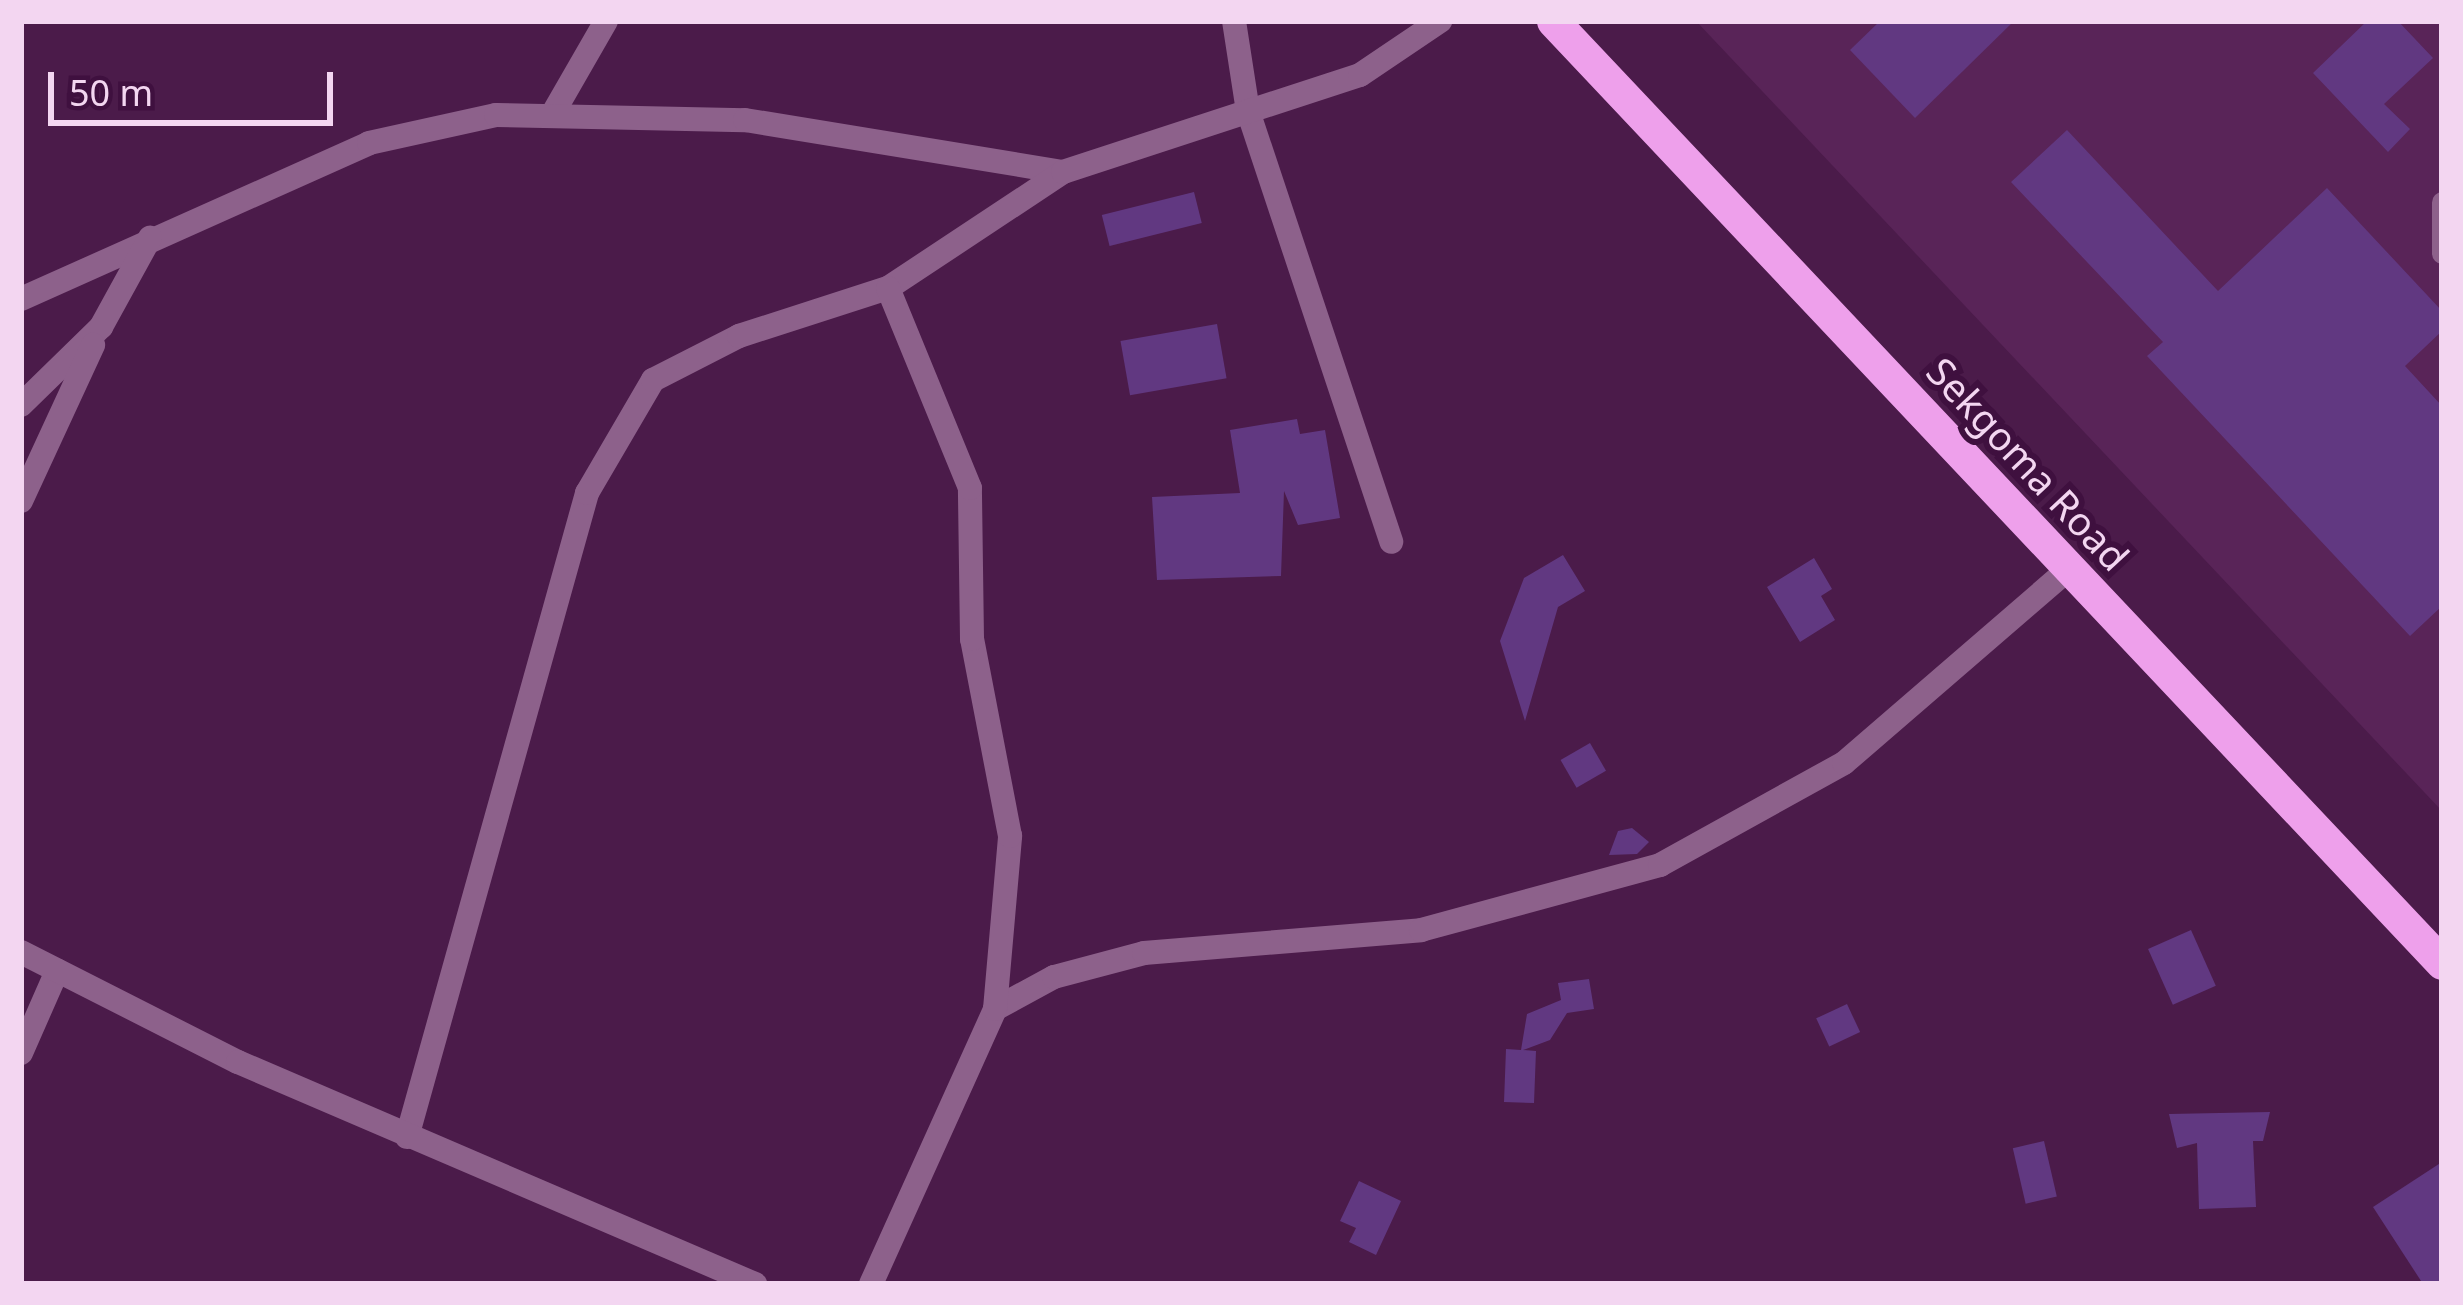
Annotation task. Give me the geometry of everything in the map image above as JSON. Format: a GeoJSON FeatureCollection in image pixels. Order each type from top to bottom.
{"type":"FeatureCollection","features":[{"type":"Feature","properties":{"kind":"highway","name":"Sekgoma Road"},"geometry":{"type":"LineString","coordinates":[[1552,21],[2442,963]]}},
{"type":"Feature","properties":{"kind":"street"},"geometry":{"type":"LineString","coordinates":[[552,115],[606,21]]}},
{"type":"Feature","properties":{"kind":"street"},"geometry":{"type":"LineString","coordinates":[[1234,21],[1248,111],[1391,542]]}},
{"type":"Feature","properties":{"kind":"street"},"geometry":{"type":"LineString","coordinates":[[21,299],[369,143],[496,115],[745,120],[1063,172],[1131,158],[1248,111],[1360,75],[1440,21]]}},
{"type":"Feature","properties":{"kind":"street"},"geometry":{"type":"LineString","coordinates":[[407,1137],[536,650],[587,494],[629,407],[652,380],[739,336],[888,288],[1063,172]]}},
{"type":"Feature","properties":{"kind":"street"},"geometry":{"type":"LineString","coordinates":[[21,501],[101,327],[150,238]]}},
{"type":"Feature","properties":{"kind":"street"},"geometry":{"type":"LineString","coordinates":[[871,1284],[995,1009],[1010,836],[972,639],[970,488],[888,288]]}},
{"type":"Feature","properties":{"kind":"street"},"geometry":{"type":"LineString","coordinates":[[21,405],[101,327]]}},
{"type":"Feature","properties":{"kind":"street"},"geometry":{"type":"LineString","coordinates":[[995,1009],[1054,977],[1122,958],[1421,930],[1660,865],[1844,763],[2069,569]]}},
{"type":"Feature","properties":{"kind":"street"},"geometry":{"type":"LineString","coordinates":[[21,952],[407,1137],[755,1284]]}},
{"type":"Feature","properties":{"kind":"street"},"geometry":{"type":"LineString","coordinates":[[21,1053],[57,971]]}},
{"type":"Feature","properties":{"kind":"lane"},"geometry":{"type":"LineString","coordinates":[[2442,202],[2442,253]]}},
{"type":"Feature","properties":{"kind":"shaded area"},"geometry":{"type":"Polygon","coordinates":[[[1696,21],[2442,21],[2442,811],[1696,21]]]}},
{"type":"Feature","properties":{"kind":"building"},"geometry":{"type":"Polygon","coordinates":[[[1880,21],[2014,21],[1915,118],[1850,50],[1880,21]]]}},
{"type":"Feature","properties":{"kind":"building"},"geometry":{"type":"Polygon","coordinates":[[[2367,21],[2398,21],[2433,58],[2384,104],[2410,129],[2388,152],[2313,73],[2367,21]]]}},
{"type":"Feature","properties":{"kind":"building"},"geometry":{"type":"Polygon","coordinates":[[[2067,130],[2218,291],[2327,188],[2442,311],[2442,331],[2405,366],[2442,406],[2442,606],[2410,636],[2147,356],[2163,342],[2011,182],[2067,130]]]}},
{"type":"Feature","properties":{"kind":"building"},"geometry":{"type":"Polygon","coordinates":[[[1194,192],[1202,223],[1110,246],[1102,215],[1194,192]]]}},
{"type":"Feature","properties":{"kind":"building"},"geometry":{"type":"Polygon","coordinates":[[[1217,324],[1227,378],[1130,395],[1120,341],[1217,324]]]}},
{"type":"Feature","properties":{"kind":"building"},"geometry":{"type":"Polygon","coordinates":[[[1297,419],[1300,434],[1325,430],[1340,518],[1298,525],[1284,491],[1281,576],[1157,580],[1152,497],[1240,493],[1230,430],[1297,419]]]}},
{"type":"Feature","properties":{"kind":"building"},"geometry":{"type":"Polygon","coordinates":[[[1563,555],[1585,591],[1558,607],[1525,721],[1500,641],[1524,578],[1563,555]]]}},
{"type":"Feature","properties":{"kind":"building"},"geometry":{"type":"Polygon","coordinates":[[[1814,558],[1832,589],[1821,596],[1835,620],[1800,642],[1767,587],[1814,558]]]}},
{"type":"Feature","properties":{"kind":"building"},"geometry":{"type":"Polygon","coordinates":[[[1590,743],[1606,771],[1577,788],[1561,760],[1590,743]]]}},
{"type":"Feature","properties":{"kind":"building"},"geometry":{"type":"Polygon","coordinates":[[[1632,828],[1649,842],[1637,854],[1609,855],[1618,831],[1632,828]]]}},
{"type":"Feature","properties":{"kind":"building"},"geometry":{"type":"Polygon","coordinates":[[[2191,930],[2216,986],[2173,1005],[2148,949],[2191,930]]]}},
{"type":"Feature","properties":{"kind":"building"},"geometry":{"type":"Polygon","coordinates":[[[1589,979],[1594,1009],[1567,1013],[1550,1040],[1523,1050],[1536,1051],[1534,1103],[1504,1102],[1506,1049],[1521,1050],[1527,1014],[1561,1000],[1558,983],[1589,979]]]}},
{"type":"Feature","properties":{"kind":"building"},"geometry":{"type":"Polygon","coordinates":[[[1847,1004],[1860,1032],[1829,1046],[1816,1018],[1847,1004]]]}},
{"type":"Feature","properties":{"kind":"building"},"geometry":{"type":"Polygon","coordinates":[[[2270,1112],[2263,1141],[2253,1141],[2256,1207],[2199,1209],[2197,1143],[2177,1148],[2169,1114],[2270,1112]]]}},
{"type":"Feature","properties":{"kind":"building"},"geometry":{"type":"Polygon","coordinates":[[[2044,1141],[2057,1197],[2026,1204],[2013,1148],[2044,1141]]]}},
{"type":"Feature","properties":{"kind":"building"},"geometry":{"type":"Polygon","coordinates":[[[2442,1162],[2442,1284],[2423,1284],[2373,1207],[2442,1162]]]}},
{"type":"Feature","properties":{"kind":"building"},"geometry":{"type":"Polygon","coordinates":[[[1359,1181],[1401,1201],[1376,1255],[1349,1242],[1356,1228],[1340,1221],[1359,1181]]]}}]}
